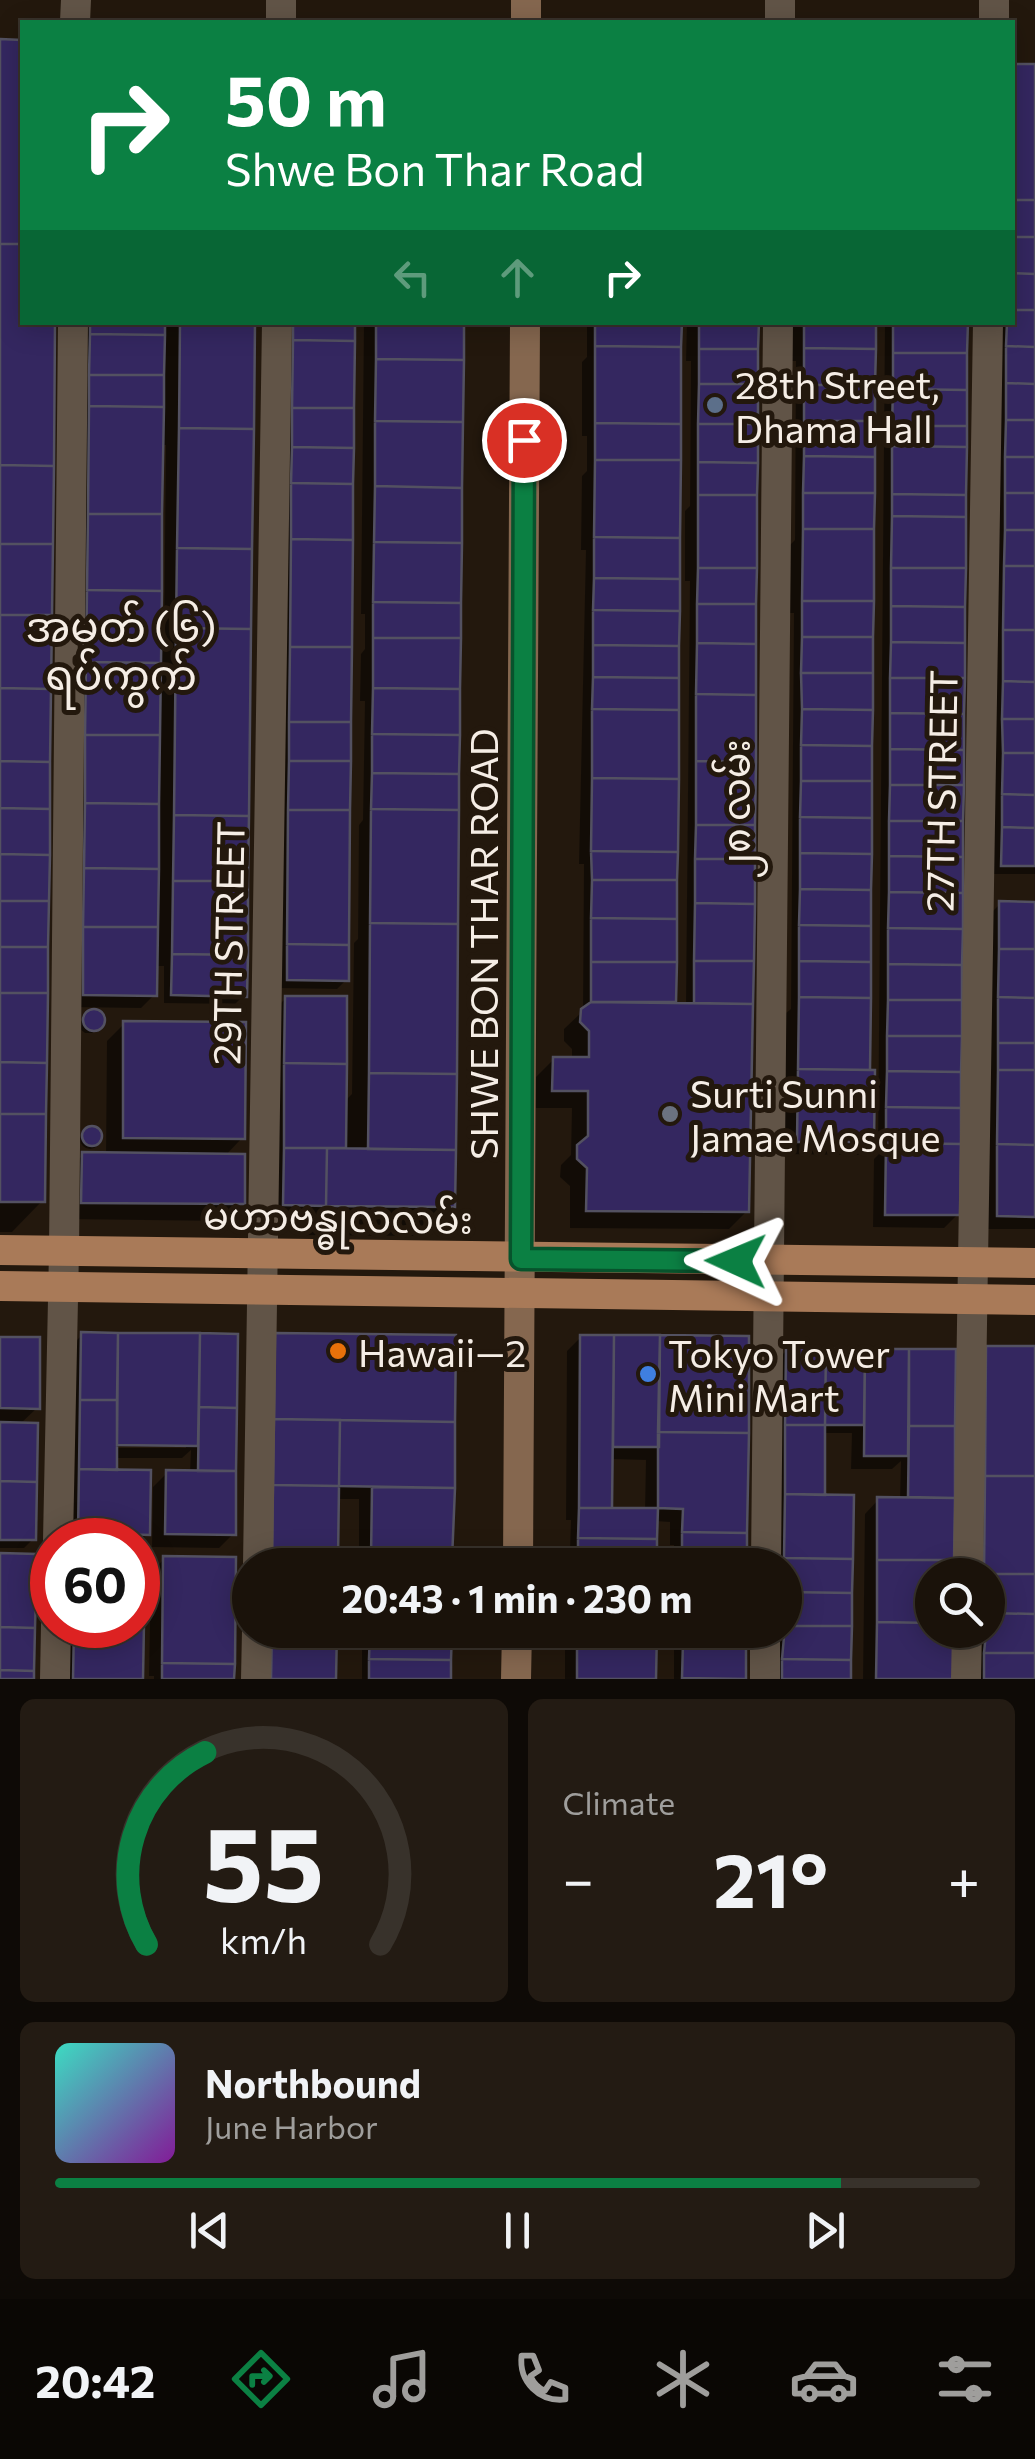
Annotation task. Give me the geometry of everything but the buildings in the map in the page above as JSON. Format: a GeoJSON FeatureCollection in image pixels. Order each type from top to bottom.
{"type":"FeatureCollection","features":[{"type":"Feature","properties":{"kind":"main road","name":"SHWE BON THAR ROAD"},"geometry":{"type":"LineString","coordinates":[[518,1548],[525,325]]}},
{"type":"Feature","properties":{"kind":"main road","name":"မဟာဗန္ဓုလလမ်း"},"geometry":{"type":"LineString","coordinates":[[0,1250],[1035,1264]]}},
{"type":"Feature","properties":{"kind":"main road","name":"မဟာဗန္ဓုလလမ်း"},"geometry":{"type":"LineString","coordinates":[[0,1286],[1035,1300]]}},
{"type":"Feature","properties":{"kind":"main road"},"geometry":{"type":"LineString","coordinates":[[516,1679],[517,1648]]}},
{"type":"Feature","properties":{"kind":"street"},"geometry":{"type":"LineString","coordinates":[[59,1518],[73,325]]}},
{"type":"Feature","properties":{"kind":"street","name":"29TH STREET"},"geometry":{"type":"LineString","coordinates":[[258,1548],[276,325]]}},
{"type":"Feature","properties":{"kind":"street","name":"၂၈ လမ်း"},"geometry":{"type":"LineString","coordinates":[[766,1548],[778,325]]}},
{"type":"Feature","properties":{"kind":"street","name":"27TH STREET"},"geometry":{"type":"LineString","coordinates":[[971,1299],[988,325]]}},
{"type":"Feature","properties":{"kind":"street"},"geometry":{"type":"LineString","coordinates":[[968,1558],[971,1299]]}},
{"type":"Feature","properties":{"kind":"street"},"geometry":{"type":"LineString","coordinates":[[55,1679],[56,1648]]}},
{"type":"Feature","properties":{"kind":"street"},"geometry":{"type":"LineString","coordinates":[[256,1648],[256,1679]]}},
{"type":"Feature","properties":{"kind":"street"},"geometry":{"type":"LineString","coordinates":[[765,1679],[766,1648]]}},
{"type":"Feature","properties":{"kind":"street"},"geometry":{"type":"LineString","coordinates":[[966,1679],[967,1648]]}},
{"type":"Feature","properties":{"kind":"place","name":"28th Street, Dhama Hall"},"geometry":{"type":"Point","coordinates":[715,405]}},
{"type":"Feature","properties":{"kind":"place","name":"Surti Sunni Jamae Mosque"},"geometry":{"type":"Point","coordinates":[670,1114]}},
{"type":"Feature","properties":{"kind":"place","name":"Hawaii—2"},"geometry":{"type":"Point","coordinates":[338,1351]}},
{"type":"Feature","properties":{"kind":"place","name":"Tokyo Tower Mini Mart"},"geometry":{"type":"Point","coordinates":[648,1374]}},
{"type":"Feature","properties":{"kind":"district","name":"အမှတ် (၆) ရပ်ကွက်"},"geometry":{"type":"Point","coordinates":[121,649]}},
{"type":"Feature","properties":{"kind":"route"},"geometry":{"type":"LineString","coordinates":[[524,440],[521,1259],[736,1261]]}}]}
